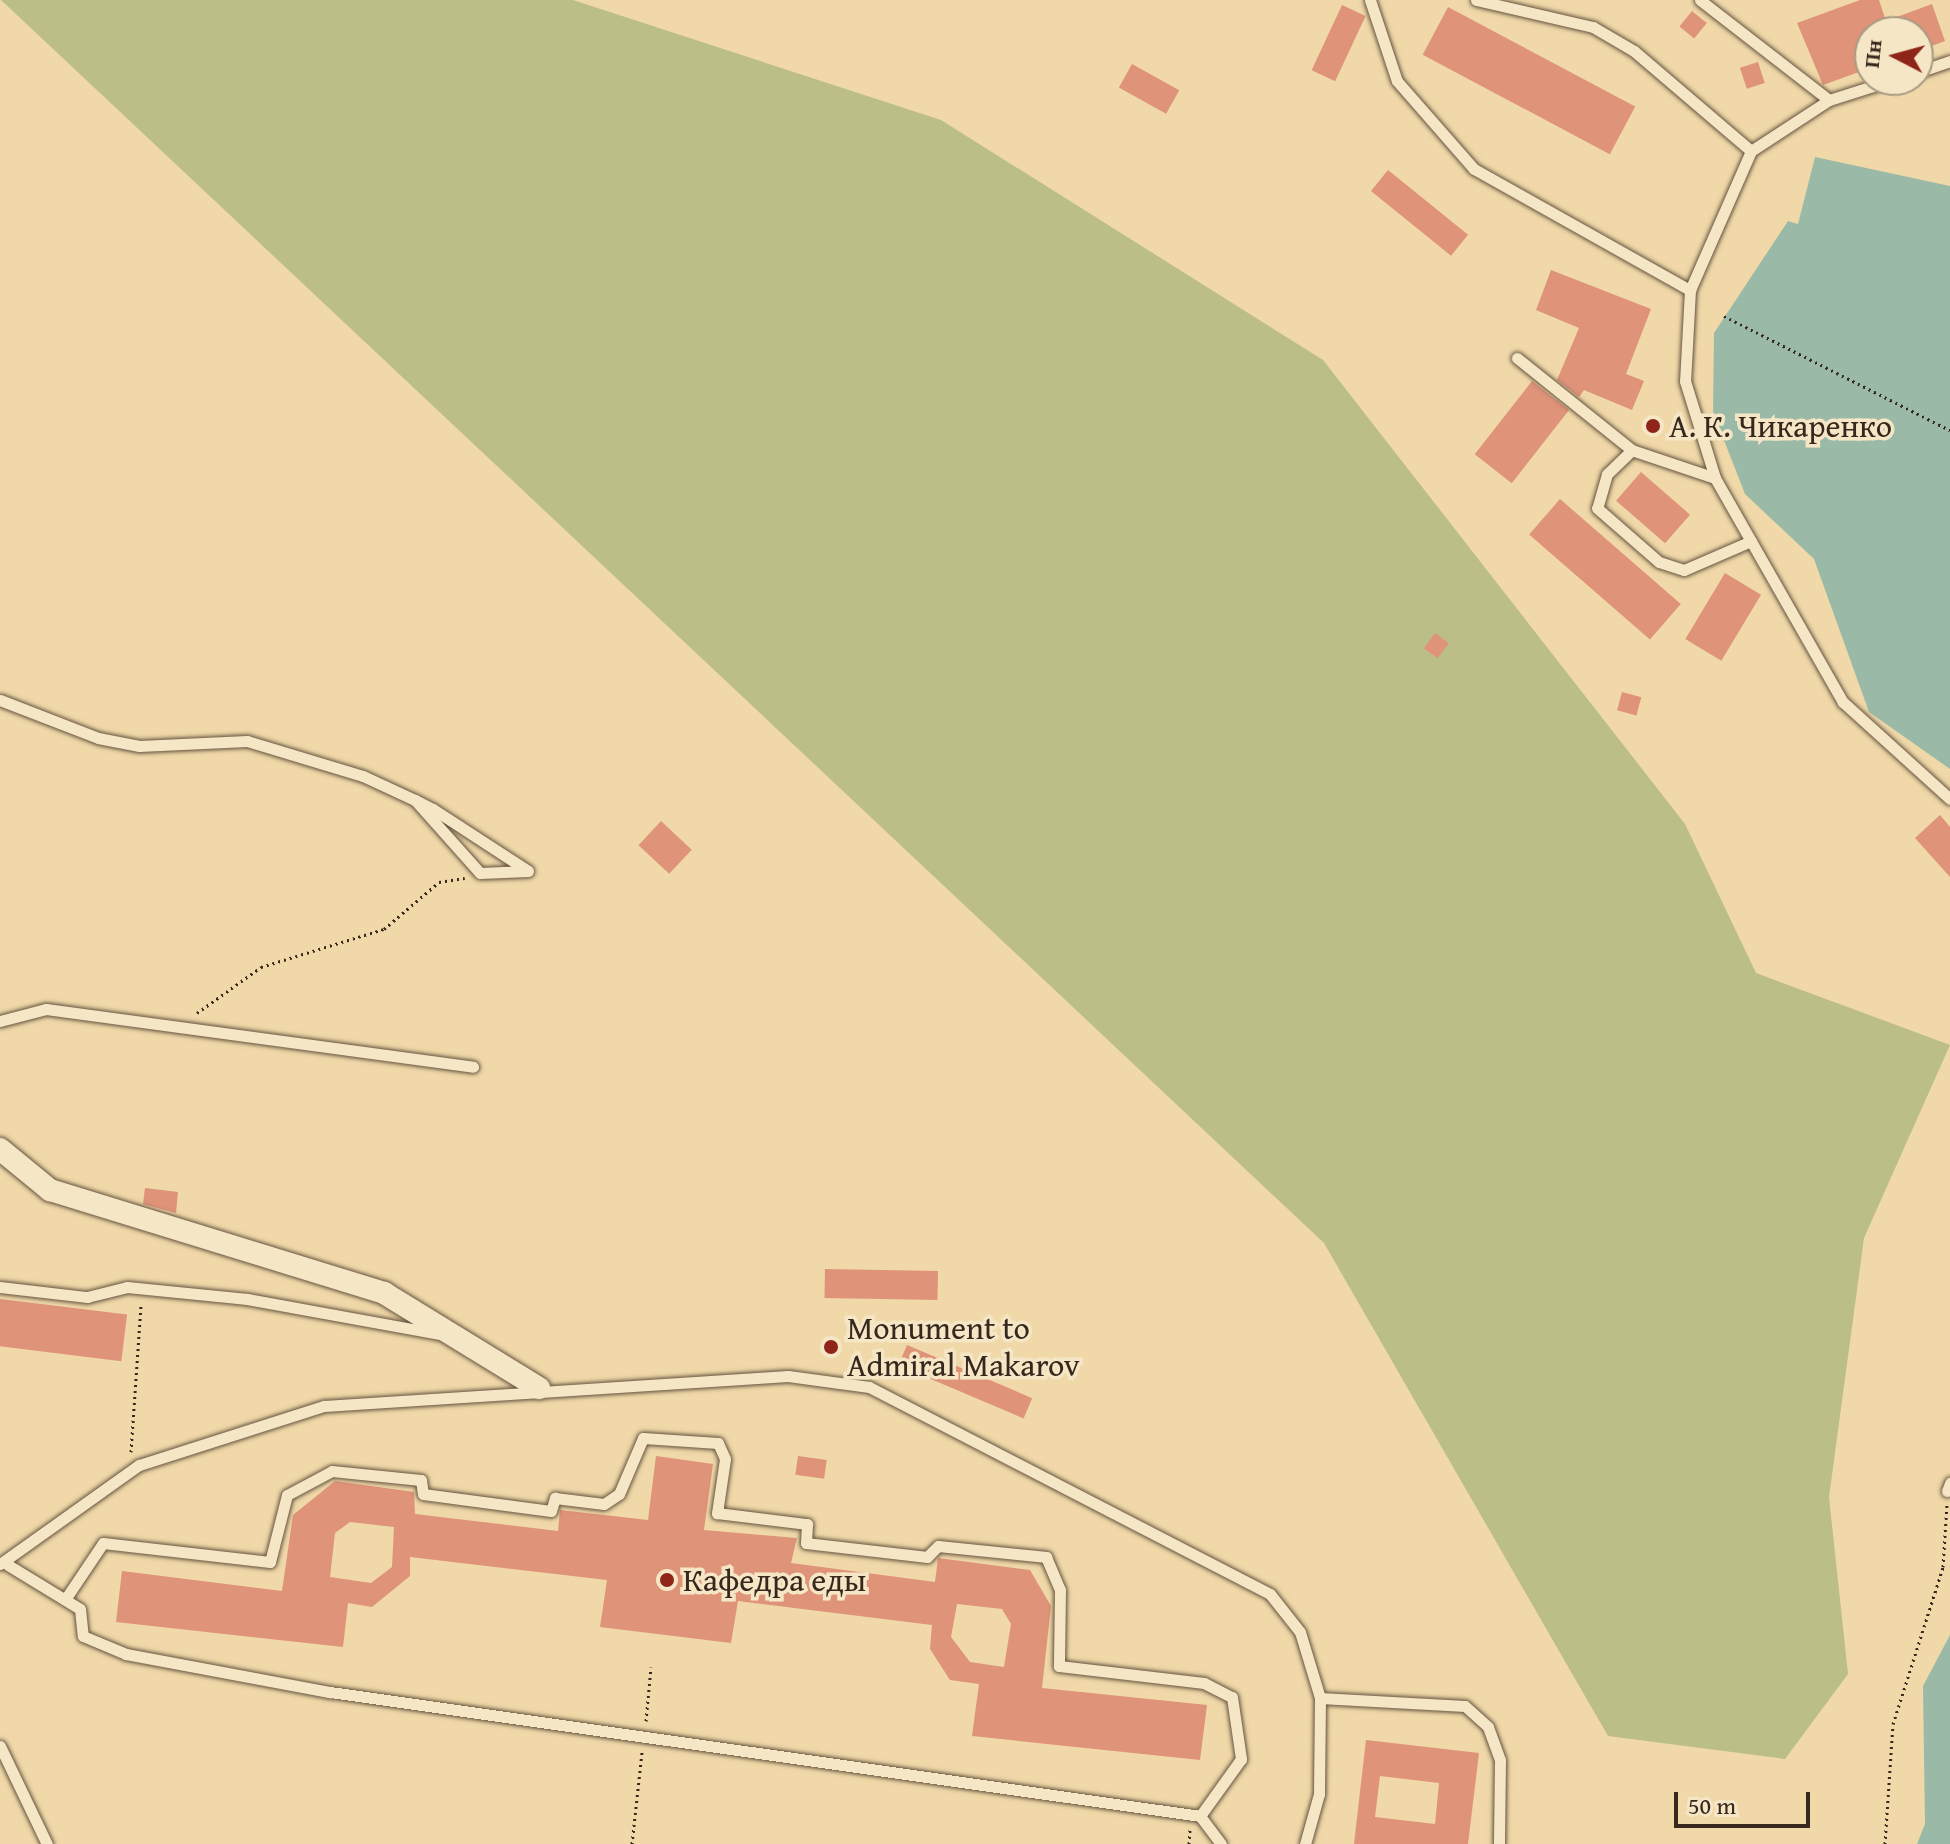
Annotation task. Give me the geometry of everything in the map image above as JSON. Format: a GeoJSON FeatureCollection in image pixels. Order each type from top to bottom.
{"type":"FeatureCollection","features":[{"type":"Feature","properties":{"kind":"street"},"geometry":{"type":"LineString","coordinates":[[0,1149],[50,1190],[384,1293],[539,1388]]}},
{"type":"Feature","properties":{"kind":"lane"},"geometry":{"type":"LineString","coordinates":[[1370,0],[1397,81],[1474,169],[1690,290]]}},
{"type":"Feature","properties":{"kind":"lane"},"geometry":{"type":"LineString","coordinates":[[1476,0],[1593,27],[1634,51],[1751,151]]}},
{"type":"Feature","properties":{"kind":"lane"},"geometry":{"type":"LineString","coordinates":[[1700,0],[1829,100]]}},
{"type":"Feature","properties":{"kind":"lane"},"geometry":{"type":"LineString","coordinates":[[1854,92],[1829,100],[1751,151],[1690,290],[1685,381],[1715,478],[1843,702],[1950,799]]}},
{"type":"Feature","properties":{"kind":"lane"},"geometry":{"type":"LineString","coordinates":[[1517,358],[1632,450],[1715,478]]}},
{"type":"Feature","properties":{"kind":"lane"},"geometry":{"type":"LineString","coordinates":[[1632,450],[1607,474],[1597,508],[1659,562],[1684,570],[1751,541]]}},
{"type":"Feature","properties":{"kind":"lane"},"geometry":{"type":"LineString","coordinates":[[0,700],[139,746],[247,741],[363,776],[415,800],[528,871],[480,873],[415,800]]}},
{"type":"Feature","properties":{"kind":"lane"},"geometry":{"type":"LineString","coordinates":[[0,1021],[46,1009],[473,1067]]}},
{"type":"Feature","properties":{"kind":"lane"},"geometry":{"type":"LineString","coordinates":[[0,1287],[87,1297],[127,1287],[247,1299],[452,1336]]}},
{"type":"Feature","properties":{"kind":"lane"},"geometry":{"type":"LineString","coordinates":[[1221,1844],[1200,1816],[330,1692],[126,1654],[83,1636],[80,1609],[4,1564],[135,1468],[324,1406],[539,1388],[788,1376],[869,1387],[1270,1594],[1300,1632],[1320,1698],[1319,1794],[1305,1844]]}},
{"type":"Feature","properties":{"kind":"lane"},"geometry":{"type":"LineString","coordinates":[[66,1598],[103,1543],[270,1562],[287,1495],[332,1471],[421,1480],[423,1494],[551,1511],[555,1498],[604,1504],[619,1494],[643,1438],[718,1443],[725,1459],[717,1513],[807,1524],[806,1543],[927,1557],[938,1546],[1046,1557],[1060,1590],[1059,1666],[1204,1683],[1232,1697],[1241,1759],[1200,1816]]}},
{"type":"Feature","properties":{"kind":"lane"},"geometry":{"type":"LineString","coordinates":[[1320,1698],[1465,1706],[1488,1727],[1500,1760],[1499,1844]]}},
{"type":"Feature","properties":{"kind":"lane"},"geometry":{"type":"LineString","coordinates":[[0,1746],[47,1844]]}},
{"type":"Feature","properties":{"kind":"path"},"geometry":{"type":"LineString","coordinates":[[1724,316],[1950,430]]}},
{"type":"Feature","properties":{"kind":"path"},"geometry":{"type":"LineString","coordinates":[[190,1027],[213,999],[261,967],[384,929],[439,882],[480,873]]}},
{"type":"Feature","properties":{"kind":"path"},"geometry":{"type":"LineString","coordinates":[[127,1287],[141,1299],[135,1468]]}},
{"type":"Feature","properties":{"kind":"path"},"geometry":{"type":"LineString","coordinates":[[1885,1844],[1893,1724],[1943,1567],[1949,1487]]}},
{"type":"Feature","properties":{"kind":"path"},"geometry":{"type":"LineString","coordinates":[[632,1844],[635,1820]]}},
{"type":"Feature","properties":{"kind":"green space"},"geometry":{"type":"Polygon","coordinates":[[[1,0],[573,0],[941,120],[1323,360],[1685,824],[1756,973],[1950,1045],[1864,1238],[1829,1497],[1848,1674],[1785,1759],[1608,1736],[1324,1243],[1,0]]]}},
{"type":"Feature","properties":{"kind":"shaded area"},"geometry":{"type":"Polygon","coordinates":[[[1815,157],[1950,186],[1950,769],[1869,712],[1814,559],[1745,494],[1713,412],[1714,333],[1788,221],[1798,224],[1815,157]]]}},
{"type":"Feature","properties":{"kind":"shaded area"},"geometry":{"type":"Polygon","coordinates":[[[1950,1635],[1950,1844],[1917,1844],[1925,1824],[1923,1686],[1950,1635]]]}},
{"type":"Feature","properties":{"kind":"building"},"geometry":{"type":"Polygon","coordinates":[[[1860,0],[1879,0],[1884,16],[1854,16],[1854,74],[1823,85],[1797,23],[1860,0]]]}},
{"type":"Feature","properties":{"kind":"building"},"geometry":{"type":"Polygon","coordinates":[[[1932,4],[1945,41],[1934,45],[1934,16],[1900,16],[1932,4]]]}},
{"type":"Feature","properties":{"kind":"building"},"geometry":{"type":"Polygon","coordinates":[[[1342,5],[1366,16],[1335,81],[1312,70],[1342,5]]]}},
{"type":"Feature","properties":{"kind":"building"},"geometry":{"type":"Polygon","coordinates":[[[1448,7],[1635,107],[1610,154],[1423,55],[1448,7]]]}},
{"type":"Feature","properties":{"kind":"building"},"geometry":{"type":"Polygon","coordinates":[[[1692,11],[1707,23],[1694,39],[1679,27],[1692,11]]]}},
{"type":"Feature","properties":{"kind":"building"},"geometry":{"type":"Polygon","coordinates":[[[1758,62],[1765,83],[1747,89],[1740,68],[1758,62]]]}},
{"type":"Feature","properties":{"kind":"building"},"geometry":{"type":"Polygon","coordinates":[[[1132,64],[1179,90],[1166,114],[1119,88],[1132,64]]]}},
{"type":"Feature","properties":{"kind":"building"},"geometry":{"type":"Polygon","coordinates":[[[1388,170],[1468,235],[1451,256],[1371,191],[1388,170]]]}},
{"type":"Feature","properties":{"kind":"building"},"geometry":{"type":"Polygon","coordinates":[[[1551,270],[1651,309],[1626,374],[1644,381],[1632,410],[1584,390],[1579,397],[1557,380],[1579,328],[1536,310],[1551,270]]]}},
{"type":"Feature","properties":{"kind":"building"},"geometry":{"type":"Polygon","coordinates":[[[1532,381],[1569,410],[1512,483],[1475,454],[1532,381]]]}},
{"type":"Feature","properties":{"kind":"building"},"geometry":{"type":"Polygon","coordinates":[[[1641,472],[1690,515],[1665,543],[1616,501],[1641,472]]]}},
{"type":"Feature","properties":{"kind":"building"},"geometry":{"type":"Polygon","coordinates":[[[1560,499],[1681,604],[1650,639],[1529,534],[1560,499]]]}},
{"type":"Feature","properties":{"kind":"building"},"geometry":{"type":"Polygon","coordinates":[[[1725,573],[1761,595],[1721,661],[1685,639],[1725,573]]]}},
{"type":"Feature","properties":{"kind":"building"},"geometry":{"type":"Polygon","coordinates":[[[1435,633],[1449,643],[1438,658],[1424,648],[1435,633]]]}},
{"type":"Feature","properties":{"kind":"building"},"geometry":{"type":"Polygon","coordinates":[[[1622,692],[1641,697],[1636,716],[1617,710],[1622,692]]]}},
{"type":"Feature","properties":{"kind":"building"},"geometry":{"type":"Polygon","coordinates":[[[1940,815],[1950,827],[1950,877],[1915,838],[1940,815]]]}},
{"type":"Feature","properties":{"kind":"building"},"geometry":{"type":"Polygon","coordinates":[[[661,821],[692,850],[669,874],[638,845],[661,821]]]}},
{"type":"Feature","properties":{"kind":"building"},"geometry":{"type":"Polygon","coordinates":[[[145,1188],[178,1192],[176,1213],[143,1204],[145,1188]]]}},
{"type":"Feature","properties":{"kind":"building"},"geometry":{"type":"Polygon","coordinates":[[[825,1269],[938,1271],[937,1300],[824,1298],[825,1269]]]}},
{"type":"Feature","properties":{"kind":"building"},"geometry":{"type":"Polygon","coordinates":[[[0,1299],[127,1315],[121,1361],[0,1346],[0,1299]]]}},
{"type":"Feature","properties":{"kind":"building"},"geometry":{"type":"Polygon","coordinates":[[[907,1345],[1032,1398],[1024,1418],[898,1365],[907,1345]]]}},
{"type":"Feature","properties":{"kind":"building"},"geometry":{"type":"Polygon","coordinates":[[[656,1456],[713,1464],[704,1530],[797,1538],[791,1563],[935,1582],[938,1558],[1030,1570],[1051,1606],[1042,1688],[1207,1705],[1200,1760],[972,1736],[979,1684],[950,1680],[930,1649],[932,1625],[738,1601],[731,1643],[600,1627],[607,1580],[410,1557],[410,1576],[372,1607],[348,1603],[343,1647],[116,1622],[122,1571],[282,1591],[293,1515],[335,1481],[414,1492],[415,1514],[558,1531],[560,1510],[648,1520],[656,1456]],[[350,1522],[335,1533],[330,1577],[371,1583],[392,1567],[394,1527],[350,1522]],[[957,1604],[951,1637],[970,1662],[1004,1667],[1011,1624],[1002,1609],[957,1604]]]}},
{"type":"Feature","properties":{"kind":"building"},"geometry":{"type":"Polygon","coordinates":[[[798,1456],[827,1460],[824,1479],[795,1475],[798,1456]]]}},
{"type":"Feature","properties":{"kind":"building"},"geometry":{"type":"Polygon","coordinates":[[[1366,1740],[1479,1753],[1468,1844],[1354,1844],[1366,1740]],[[1380,1776],[1375,1817],[1435,1824],[1439,1783],[1380,1776]]]}},
{"type":"Feature","properties":{"kind":"place","name":"А. К. Чикаренко"},"geometry":{"type":"Point","coordinates":[1653,426]}},
{"type":"Feature","properties":{"kind":"place","name":"Monument to Admiral Makarov"},"geometry":{"type":"Point","coordinates":[831,1347]}},
{"type":"Feature","properties":{"kind":"place","name":"Кафедра еды"},"geometry":{"type":"Point","coordinates":[667,1580]}}]}
